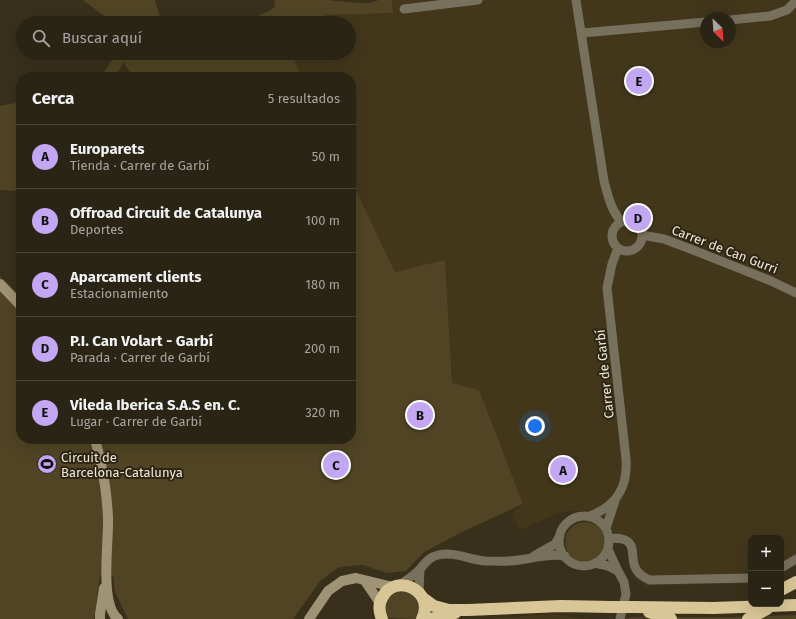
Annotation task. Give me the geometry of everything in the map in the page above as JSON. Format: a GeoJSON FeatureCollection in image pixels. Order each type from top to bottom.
{"type":"FeatureCollection","features":[{"type":"Feature","properties":{"kind":"highway"},"geometry":{"type":"LineString","coordinates":[[784,588],[796,582]]}},
{"type":"Feature","properties":{"kind":"highway"},"geometry":{"type":"LineString","coordinates":[[371,619],[380,610],[386,592],[397,586],[410,586],[429,603],[442,608],[468,610],[561,606],[713,608],[774,607]]}},
{"type":"Feature","properties":{"kind":"highway"},"geometry":{"type":"LineString","coordinates":[[421,595],[426,608],[422,619]]}},
{"type":"Feature","properties":{"kind":"highway"},"geometry":{"type":"LineString","coordinates":[[713,608],[748,601]]}},
{"type":"Feature","properties":{"kind":"highway"},"geometry":{"type":"LineString","coordinates":[[784,606],[796,605]]}},
{"type":"Feature","properties":{"kind":"highway"},"geometry":{"type":"LineString","coordinates":[[632,607],[671,619]]}},
{"type":"Feature","properties":{"kind":"highway"},"geometry":{"type":"LineString","coordinates":[[748,619],[774,607]]}},
{"type":"Feature","properties":{"kind":"highway"},"geometry":{"type":"LineString","coordinates":[[430,619],[468,610]]}},
{"type":"Feature","properties":{"kind":"street"},"geometry":{"type":"LineString","coordinates":[[404,9],[478,0]]}},
{"type":"Feature","properties":{"kind":"street"},"geometry":{"type":"LineString","coordinates":[[576,0],[604,181],[610,204],[621,221]]}},
{"type":"Feature","properties":{"kind":"street"},"geometry":{"type":"LineString","coordinates":[[736,19],[770,16],[787,10],[796,1]]}},
{"type":"Feature","properties":{"kind":"street"},"geometry":{"type":"LineString","coordinates":[[582,33],[700,23]]}},
{"type":"Feature","properties":{"kind":"street"},"geometry":{"type":"LineString","coordinates":[[629,220],[636,223],[641,230],[642,235],[640,243],[634,249],[624,251],[614,244],[612,239],[612,234],[616,225],[621,221],[629,220]]}},
{"type":"Feature","properties":{"kind":"street","name":"Carrer de Can Gurri"},"geometry":{"type":"LineString","coordinates":[[642,235],[664,239],[688,248],[759,276],[796,293]]}},
{"type":"Feature","properties":{"kind":"street","name":"Carrer de Garbí"},"geometry":{"type":"LineString","coordinates":[[606,528],[617,497],[624,485],[627,469],[607,288],[612,264],[618,248]]}},
{"type":"Feature","properties":{"kind":"street"},"geometry":{"type":"LineString","coordinates":[[0,284],[16,300]]}},
{"type":"Feature","properties":{"kind":"street"},"geometry":{"type":"LineString","coordinates":[[0,290],[5,294],[12,296]]}},
{"type":"Feature","properties":{"kind":"street"},"geometry":{"type":"LineString","coordinates":[[96,444],[103,478],[108,517],[106,578],[100,614],[101,619],[109,616],[117,618]]}},
{"type":"Feature","properties":{"kind":"street","name":"Carrer de Garbí"},"geometry":{"type":"LineString","coordinates":[[590,516],[604,510],[617,497]]}},
{"type":"Feature","properties":{"kind":"street"},"geometry":{"type":"LineString","coordinates":[[532,558],[555,544],[564,526],[573,518],[578,516],[590,516],[599,520],[606,528],[609,538],[608,549],[603,557],[595,563],[584,566],[578,565],[568,560],[564,556],[559,543],[560,536]]}},
{"type":"Feature","properties":{"kind":"street"},"geometry":{"type":"LineString","coordinates":[[609,538],[624,539],[629,542],[633,547],[634,566],[643,578],[650,580],[748,578]]}},
{"type":"Feature","properties":{"kind":"street"},"geometry":{"type":"LineString","coordinates":[[608,549],[626,588],[620,619]]}},
{"type":"Feature","properties":{"kind":"street"},"geometry":{"type":"LineString","coordinates":[[309,619],[328,591],[342,581],[356,578],[365,581],[397,586],[420,569],[429,559],[444,554],[461,555],[484,561],[519,560],[557,554],[564,556]]}},
{"type":"Feature","properties":{"kind":"street"},"geometry":{"type":"LineString","coordinates":[[784,566],[796,559]]}},
{"type":"Feature","properties":{"kind":"street"},"geometry":{"type":"LineString","coordinates":[[595,563],[608,566],[618,571]]}},
{"type":"Feature","properties":{"kind":"street"},"geometry":{"type":"LineString","coordinates":[[420,569],[421,595]]}},
{"type":"Feature","properties":{"kind":"street"},"geometry":{"type":"LineString","coordinates":[[106,578],[109,602],[117,618]]}},
{"type":"Feature","properties":{"kind":"street"},"geometry":{"type":"LineString","coordinates":[[365,581],[380,610]]}},
{"type":"Feature","properties":{"kind":"shaded area"},"geometry":{"type":"Polygon","coordinates":[[[83,0],[155,0],[160,16],[104,16],[83,0]]]}},
{"type":"Feature","properties":{"kind":"shaded area"},"geometry":{"type":"Polygon","coordinates":[[[274,0],[328,0],[370,3],[379,0],[392,0],[393,13],[324,16],[258,16],[271,10],[275,6],[274,0]]]}},
{"type":"Feature","properties":{"kind":"shaded area"},"geometry":{"type":"Polygon","coordinates":[[[392,0],[796,0],[796,566],[784,572],[784,535],[748,535],[748,583],[646,586],[637,580],[633,575],[629,562],[629,550],[602,518],[592,511],[559,513],[520,530],[512,514],[523,504],[452,383],[445,261],[395,272],[356,190],[356,72],[300,72],[294,60],[356,60],[356,16],[324,16],[393,13],[392,0]]]}},
{"type":"Feature","properties":{"kind":"shaded area"},"geometry":{"type":"Polygon","coordinates":[[[112,60],[294,60],[300,72],[130,72],[123,62],[118,72],[104,72],[112,60]]]}},
{"type":"Feature","properties":{"kind":"shaded area"},"geometry":{"type":"Polygon","coordinates":[[[16,103],[16,191],[0,190],[0,106],[16,103]]]}},
{"type":"Feature","properties":{"kind":"shaded area"},"geometry":{"type":"Polygon","coordinates":[[[356,190],[395,272],[445,260],[452,383],[479,390],[523,504],[458,534],[423,553],[406,571],[387,573],[363,565],[339,567],[320,581],[293,619],[128,619],[115,592],[113,576],[100,575],[94,619],[0,619],[0,276],[16,292],[16,444],[356,444],[356,190]]]}},
{"type":"Feature","properties":{"kind":"shaded area"},"geometry":{"type":"Polygon","coordinates":[[[585,522],[599,528],[605,542],[599,556],[585,562],[571,556],[565,542],[571,528],[585,522]]]}},
{"type":"Feature","properties":{"kind":"shaded area"},"geometry":{"type":"Polygon","coordinates":[[[393,591],[411,591],[420,605],[416,619],[387,618],[385,607],[388,597],[393,591]]]}},
{"type":"Feature","properties":{"kind":"shaded area"},"geometry":{"type":"Polygon","coordinates":[[[551,614],[588,619],[483,619],[551,614]]]}},
{"type":"Feature","properties":{"kind":"shaded area"},"geometry":{"type":"Polygon","coordinates":[[[796,615],[796,619],[620,619],[635,617],[734,617],[796,615]]]}},
{"type":"Feature","properties":{"kind":"place","name":"Vileda Iberica S.A.S en. C."},"geometry":{"type":"Point","coordinates":[639,81]}},
{"type":"Feature","properties":{"kind":"place","name":"P.I. Can Volart - Garbí"},"geometry":{"type":"Point","coordinates":[638,218]}},
{"type":"Feature","properties":{"kind":"place","name":"Offroad Circuit de Catalunya"},"geometry":{"type":"Point","coordinates":[420,415]}},
{"type":"Feature","properties":{"kind":"place","name":"Circuit de Barcelona-Catalunya"},"geometry":{"type":"Point","coordinates":[47,464]}},
{"type":"Feature","properties":{"kind":"place","name":"Aparcament clients"},"geometry":{"type":"Point","coordinates":[336,465]}},
{"type":"Feature","properties":{"kind":"place","name":"Europarets"},"geometry":{"type":"Point","coordinates":[563,470]}}]}
